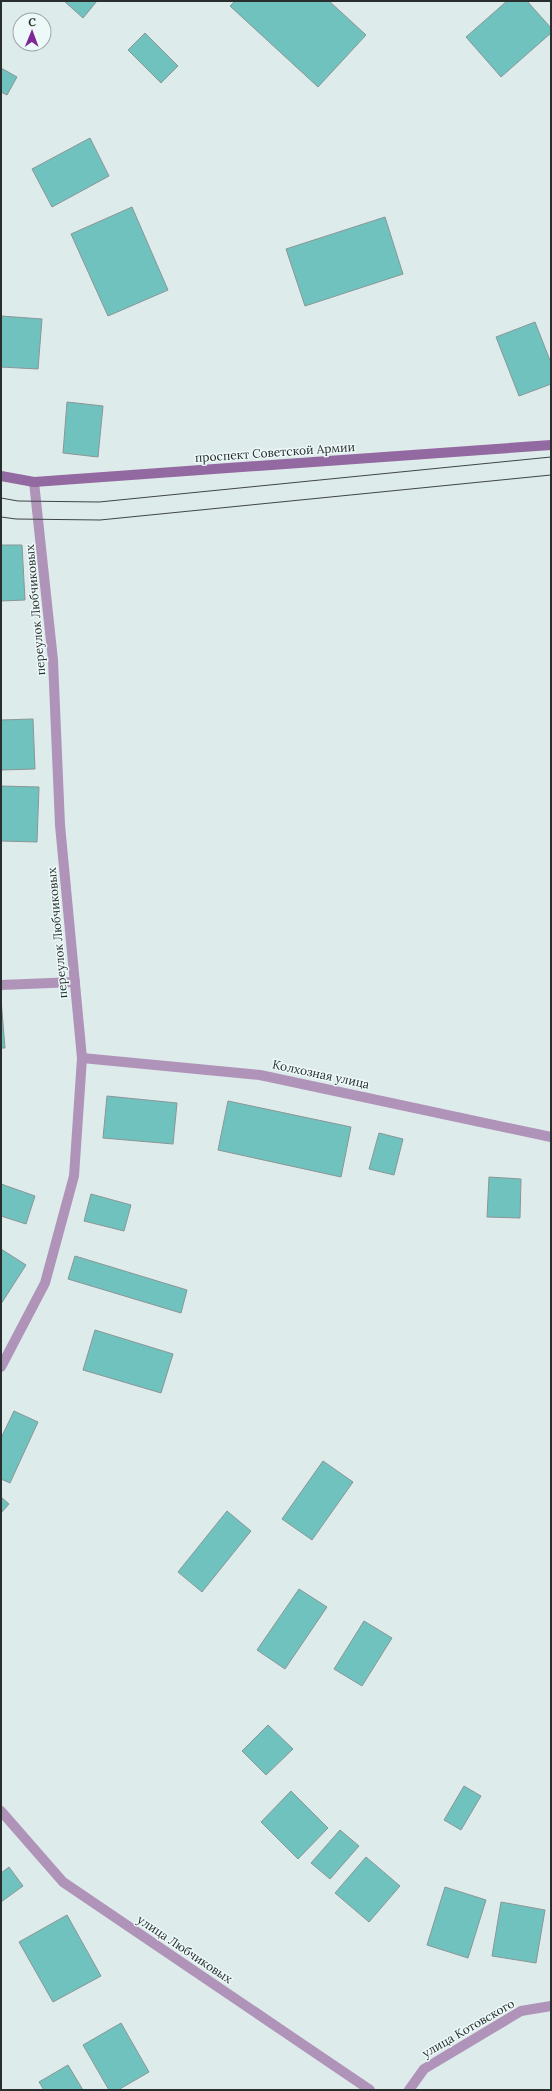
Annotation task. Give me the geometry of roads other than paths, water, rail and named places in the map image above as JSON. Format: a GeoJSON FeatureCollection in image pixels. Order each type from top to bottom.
{"type":"FeatureCollection","features":[{"type":"Feature","properties":{"kind":"main road","name":"проспект Советской Армии"},"geometry":{"type":"LineString","coordinates":[[1,476],[34,482],[551,445]]}},
{"type":"Feature","properties":{"kind":"street","name":"переулок Любчиковых"},"geometry":{"type":"LineString","coordinates":[[1,1367],[45,1283],[74,1176],[82,1058],[60,825],[53,660],[34,482]]}},
{"type":"Feature","properties":{"kind":"street"},"geometry":{"type":"LineString","coordinates":[[1,985],[75,982]]}},
{"type":"Feature","properties":{"kind":"street","name":"Колхозная улица"},"geometry":{"type":"LineString","coordinates":[[82,1058],[260,1075],[551,1137]]}},
{"type":"Feature","properties":{"kind":"street","name":"улица Любчиковых"},"geometry":{"type":"LineString","coordinates":[[1,1811],[63,1882],[370,2090]]}},
{"type":"Feature","properties":{"kind":"street","name":"улица Котовского"},"geometry":{"type":"LineString","coordinates":[[409,2090],[424,2069],[521,2011],[551,2006]]}},
{"type":"Feature","properties":{"kind":"tram line"},"geometry":{"type":"LineString","coordinates":[[1,498],[18,501],[99,502],[551,457]]}},
{"type":"Feature","properties":{"kind":"tram line"},"geometry":{"type":"LineString","coordinates":[[1,517],[16,519],[100,520],[551,475]]}}]}
